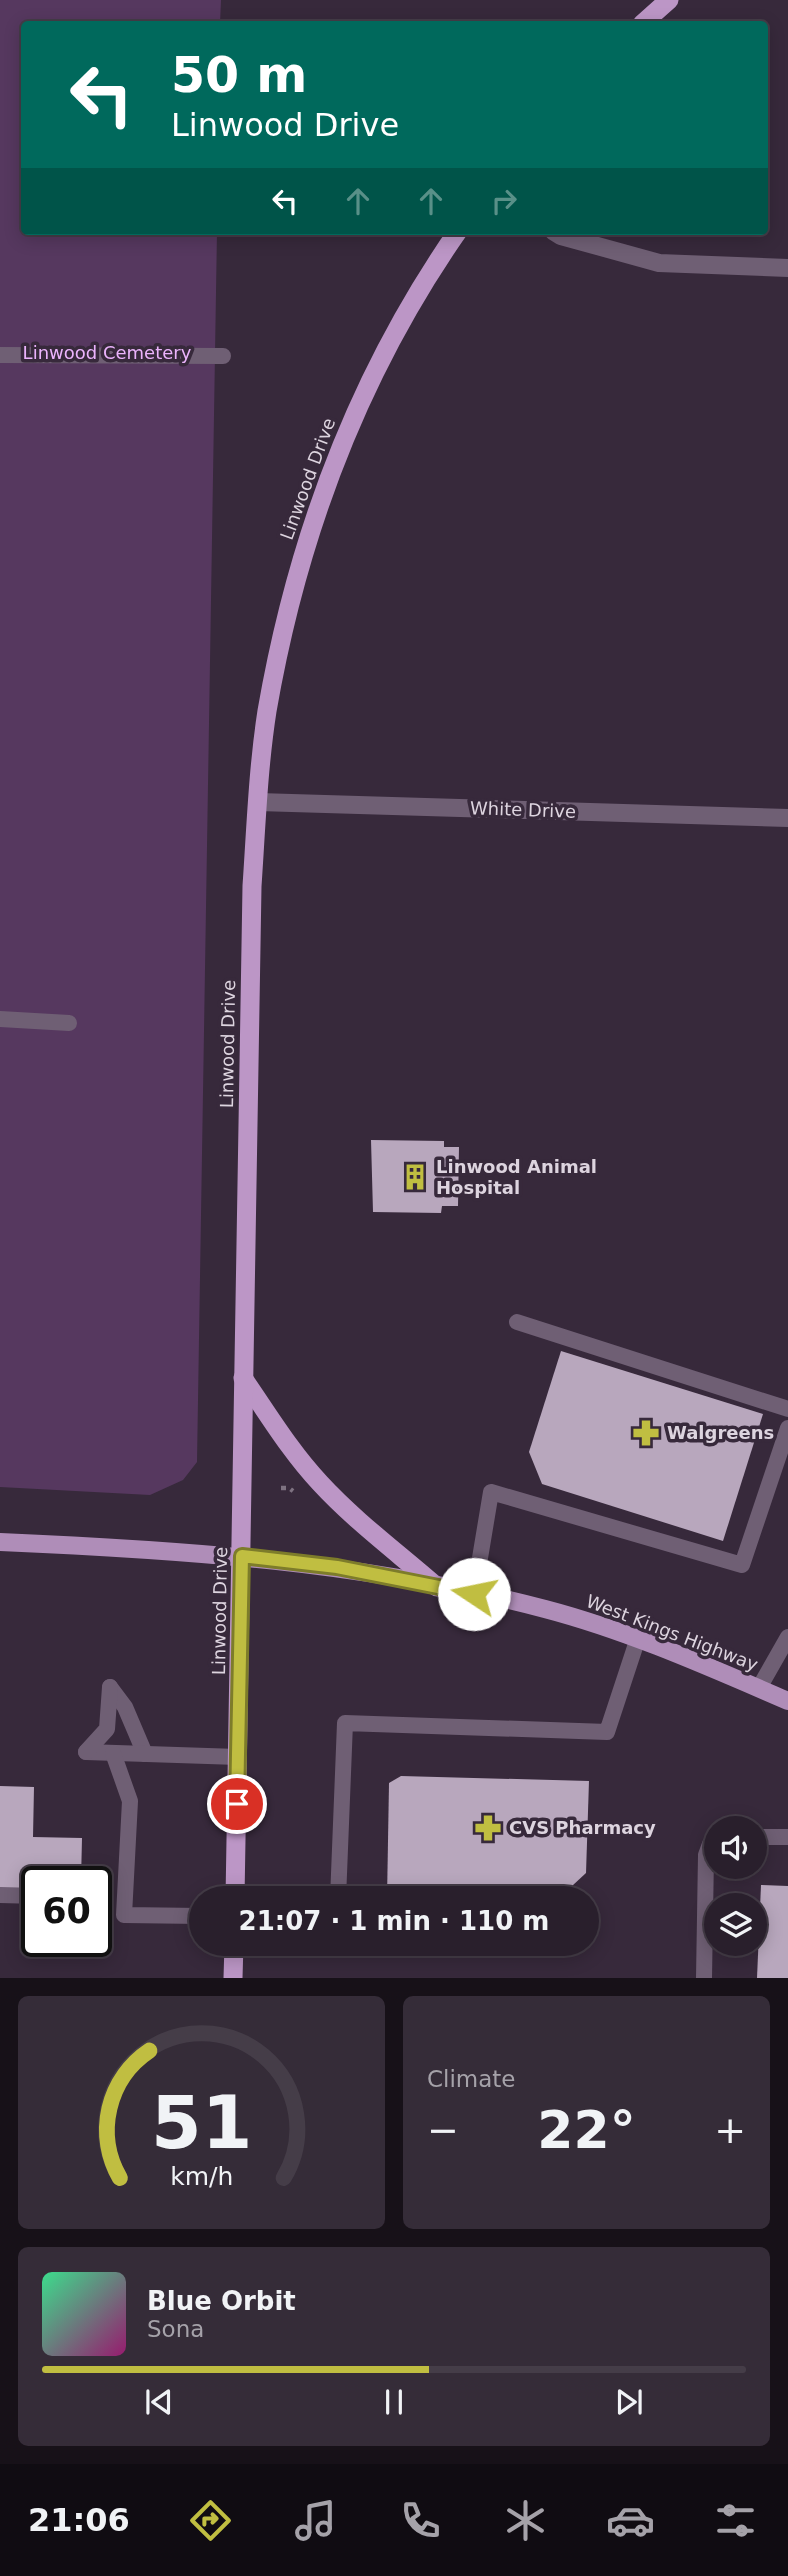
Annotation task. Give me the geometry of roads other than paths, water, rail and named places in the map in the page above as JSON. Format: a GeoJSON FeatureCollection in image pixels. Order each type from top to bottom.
{"type":"FeatureCollection","features":[{"type":"Feature","properties":{"kind":"highway"},"geometry":{"type":"LineString","coordinates":[[645,21],[668,0]]}},
{"type":"Feature","properties":{"kind":"highway","name":"Linwood Drive"},"geometry":{"type":"LineString","coordinates":[[235,1886],[252,886],[267,714],[296,574],[364,391],[404,317],[455,235]]}},
{"type":"Feature","properties":{"kind":"highway"},"geometry":{"type":"LineString","coordinates":[[243,1378],[295,1453],[320,1483],[437,1587]]}},
{"type":"Feature","properties":{"kind":"highway"},"geometry":{"type":"LineString","coordinates":[[233,1978],[234,1956]]}},
{"type":"Feature","properties":{"kind":"main road","name":"West Kings Highway"},"geometry":{"type":"LineString","coordinates":[[0,1542],[242,1556],[337,1567],[474,1594],[546,1609],[638,1639],[788,1701]]}},
{"type":"Feature","properties":{"kind":"street"},"geometry":{"type":"LineString","coordinates":[[559,235],[659,263],[788,268]]}},
{"type":"Feature","properties":{"kind":"street","name":"White Drive"},"geometry":{"type":"LineString","coordinates":[[258,802],[788,818]]}},
{"type":"Feature","properties":{"kind":"lane"},"geometry":{"type":"LineString","coordinates":[[0,355],[223,356]]}},
{"type":"Feature","properties":{"kind":"lane"},"geometry":{"type":"LineString","coordinates":[[0,1019],[69,1023]]}},
{"type":"Feature","properties":{"kind":"lane"},"geometry":{"type":"LineString","coordinates":[[517,1322],[788,1409]]}},
{"type":"Feature","properties":{"kind":"lane"},"geometry":{"type":"LineString","coordinates":[[474,1594],[491,1492],[742,1565],[788,1428]]}},
{"type":"Feature","properties":{"kind":"lane"},"geometry":{"type":"LineString","coordinates":[[759,1688],[788,1637]]}},
{"type":"Feature","properties":{"kind":"lane"},"geometry":{"type":"LineString","coordinates":[[339,1886],[345,1723],[607,1732],[638,1639]]}},
{"type":"Feature","properties":{"kind":"lane"},"geometry":{"type":"LineString","coordinates":[[145,1754],[125,1707],[110,1687],[107,1729],[86,1752],[113,1753],[238,1757]]}},
{"type":"Feature","properties":{"kind":"lane"},"geometry":{"type":"LineString","coordinates":[[113,1753],[130,1801],[124,1915],[189,1916]]}},
{"type":"Feature","properties":{"kind":"lane"},"geometry":{"type":"LineString","coordinates":[[767,1837],[788,1837]]}},
{"type":"Feature","properties":{"kind":"lane"},"geometry":{"type":"LineString","coordinates":[[704,1978],[706,1879]]}},
{"type":"Feature","properties":{"kind":"lane"},"geometry":{"type":"LineString","coordinates":[[0,1895],[21,1896]]}},
{"type":"Feature","properties":{"kind":"place","name":"Linwood Animal Hospital"},"geometry":{"type":"Point","coordinates":[415,1177]}},
{"type":"Feature","properties":{"kind":"place","name":"Walgreens"},"geometry":{"type":"Point","coordinates":[646,1433]}},
{"type":"Feature","properties":{"kind":"place","name":"CVS Pharmacy"},"geometry":{"type":"Point","coordinates":[488,1828]}},
{"type":"Feature","properties":{"kind":"park label","name":"Linwood Cemetery"},"geometry":{"type":"Point","coordinates":[107,353]}}]}
